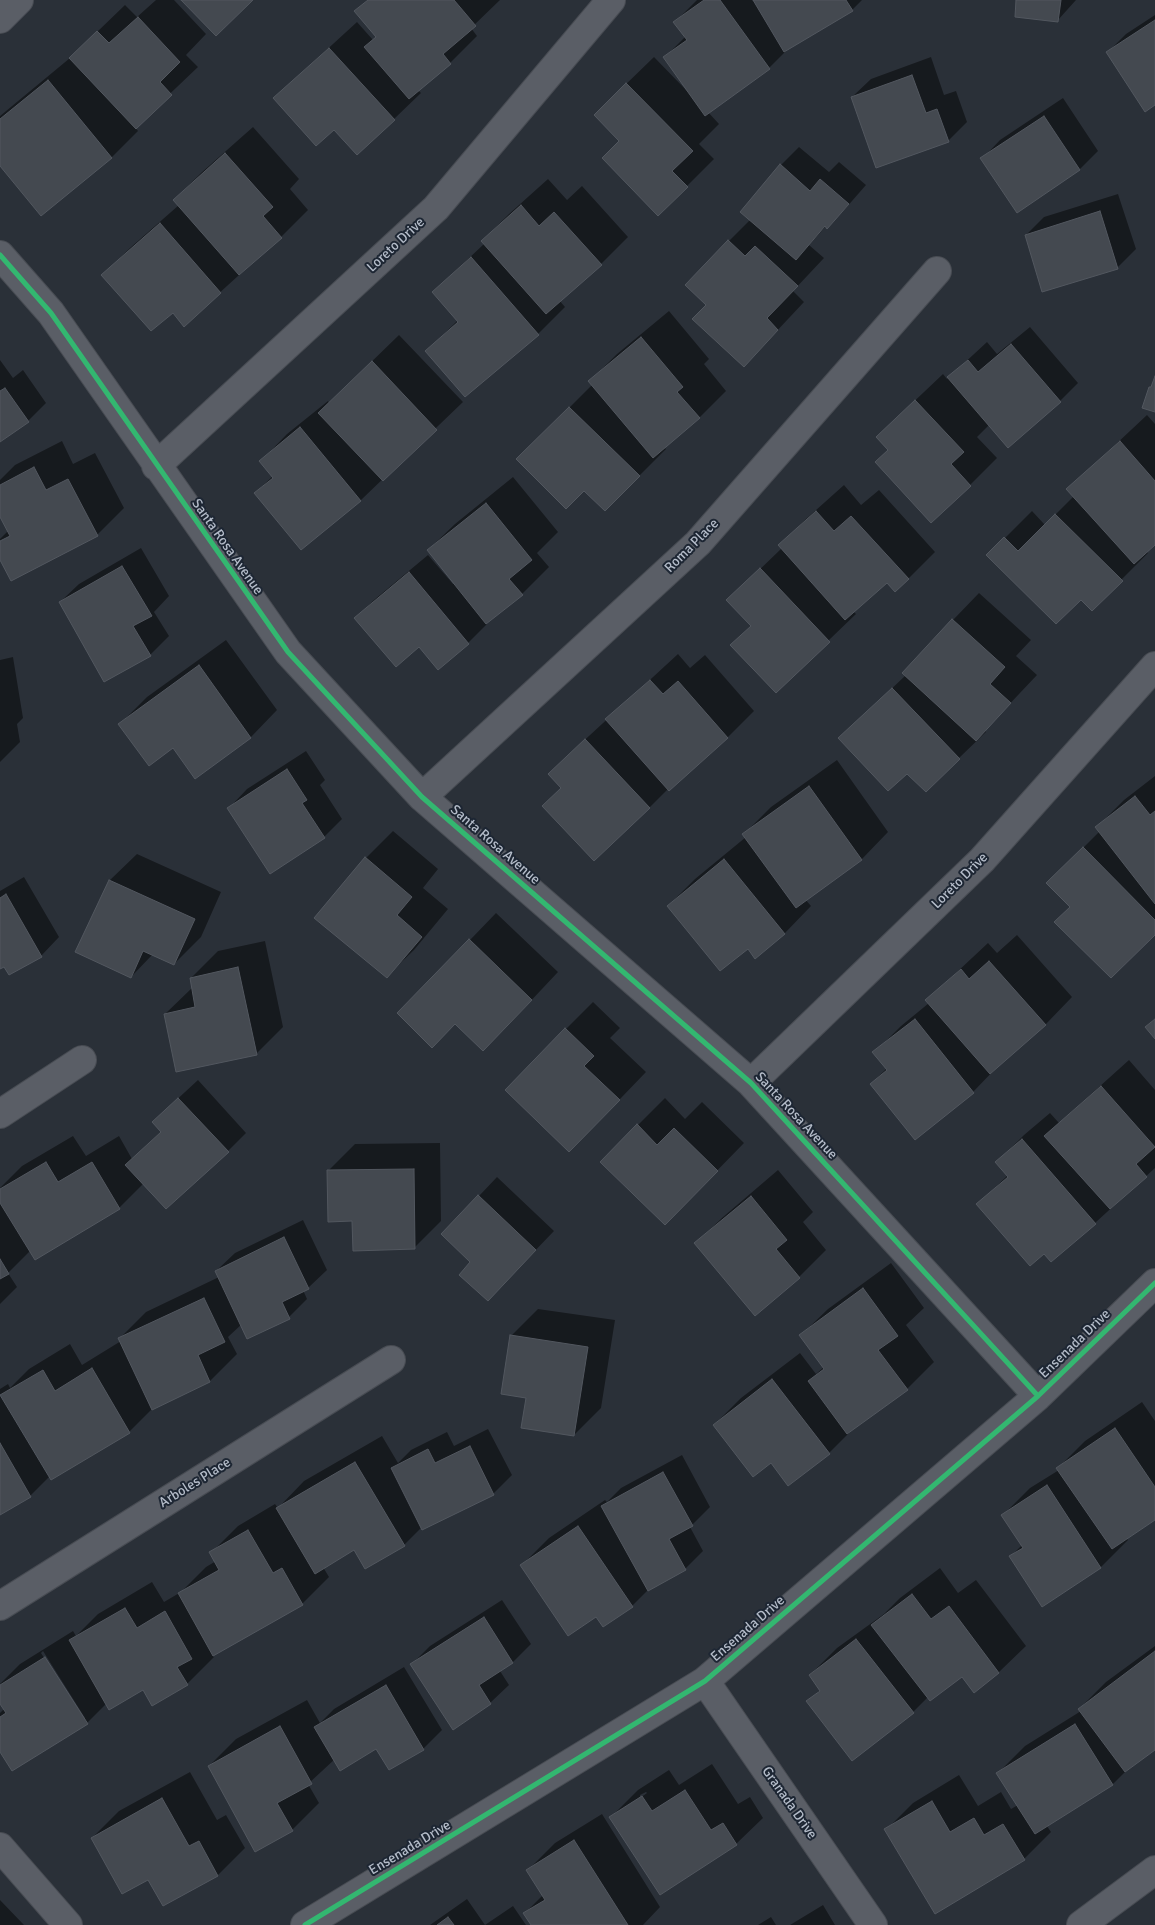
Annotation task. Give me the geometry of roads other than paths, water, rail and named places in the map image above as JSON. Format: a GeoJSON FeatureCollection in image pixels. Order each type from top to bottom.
{"type":"FeatureCollection","features":[{"type":"Feature","properties":{"kind":"street"},"geometry":{"type":"LineString","coordinates":[[0,19],[18,0]]}},
{"type":"Feature","properties":{"kind":"street","name":"Loreto Drive"},"geometry":{"type":"LineString","coordinates":[[156,466],[436,208],[611,0]]}},
{"type":"Feature","properties":{"kind":"street","name":"Santa Rosa Avenue"},"geometry":{"type":"LineString","coordinates":[[0,255],[51,313],[156,466],[288,652],[422,797],[751,1082],[1038,1396]]}},
{"type":"Feature","properties":{"kind":"street","name":"Roma Place"},"geometry":{"type":"LineString","coordinates":[[422,797],[698,543],[937,271]]}},
{"type":"Feature","properties":{"kind":"street","name":"Loreto Drive"},"geometry":{"type":"LineString","coordinates":[[751,1082],[982,860],[1155,666]]}},
{"type":"Feature","properties":{"kind":"street"},"geometry":{"type":"LineString","coordinates":[[0,1114],[82,1060]]}},
{"type":"Feature","properties":{"kind":"street","name":"Ensenada Drive"},"geometry":{"type":"LineString","coordinates":[[305,1925],[705,1681],[1038,1396],[1155,1283]]}},
{"type":"Feature","properties":{"kind":"street","name":"Arboles Place"},"geometry":{"type":"LineString","coordinates":[[0,1606],[391,1360]]}},
{"type":"Feature","properties":{"kind":"street","name":"Granada Drive"},"geometry":{"type":"LineString","coordinates":[[705,1681],[873,1925]]}},
{"type":"Feature","properties":{"kind":"street"},"geometry":{"type":"LineString","coordinates":[[0,1847],[68,1925]]}},
{"type":"Feature","properties":{"kind":"street"},"geometry":{"type":"LineString","coordinates":[[1081,1925],[1153,1876]]}}]}
